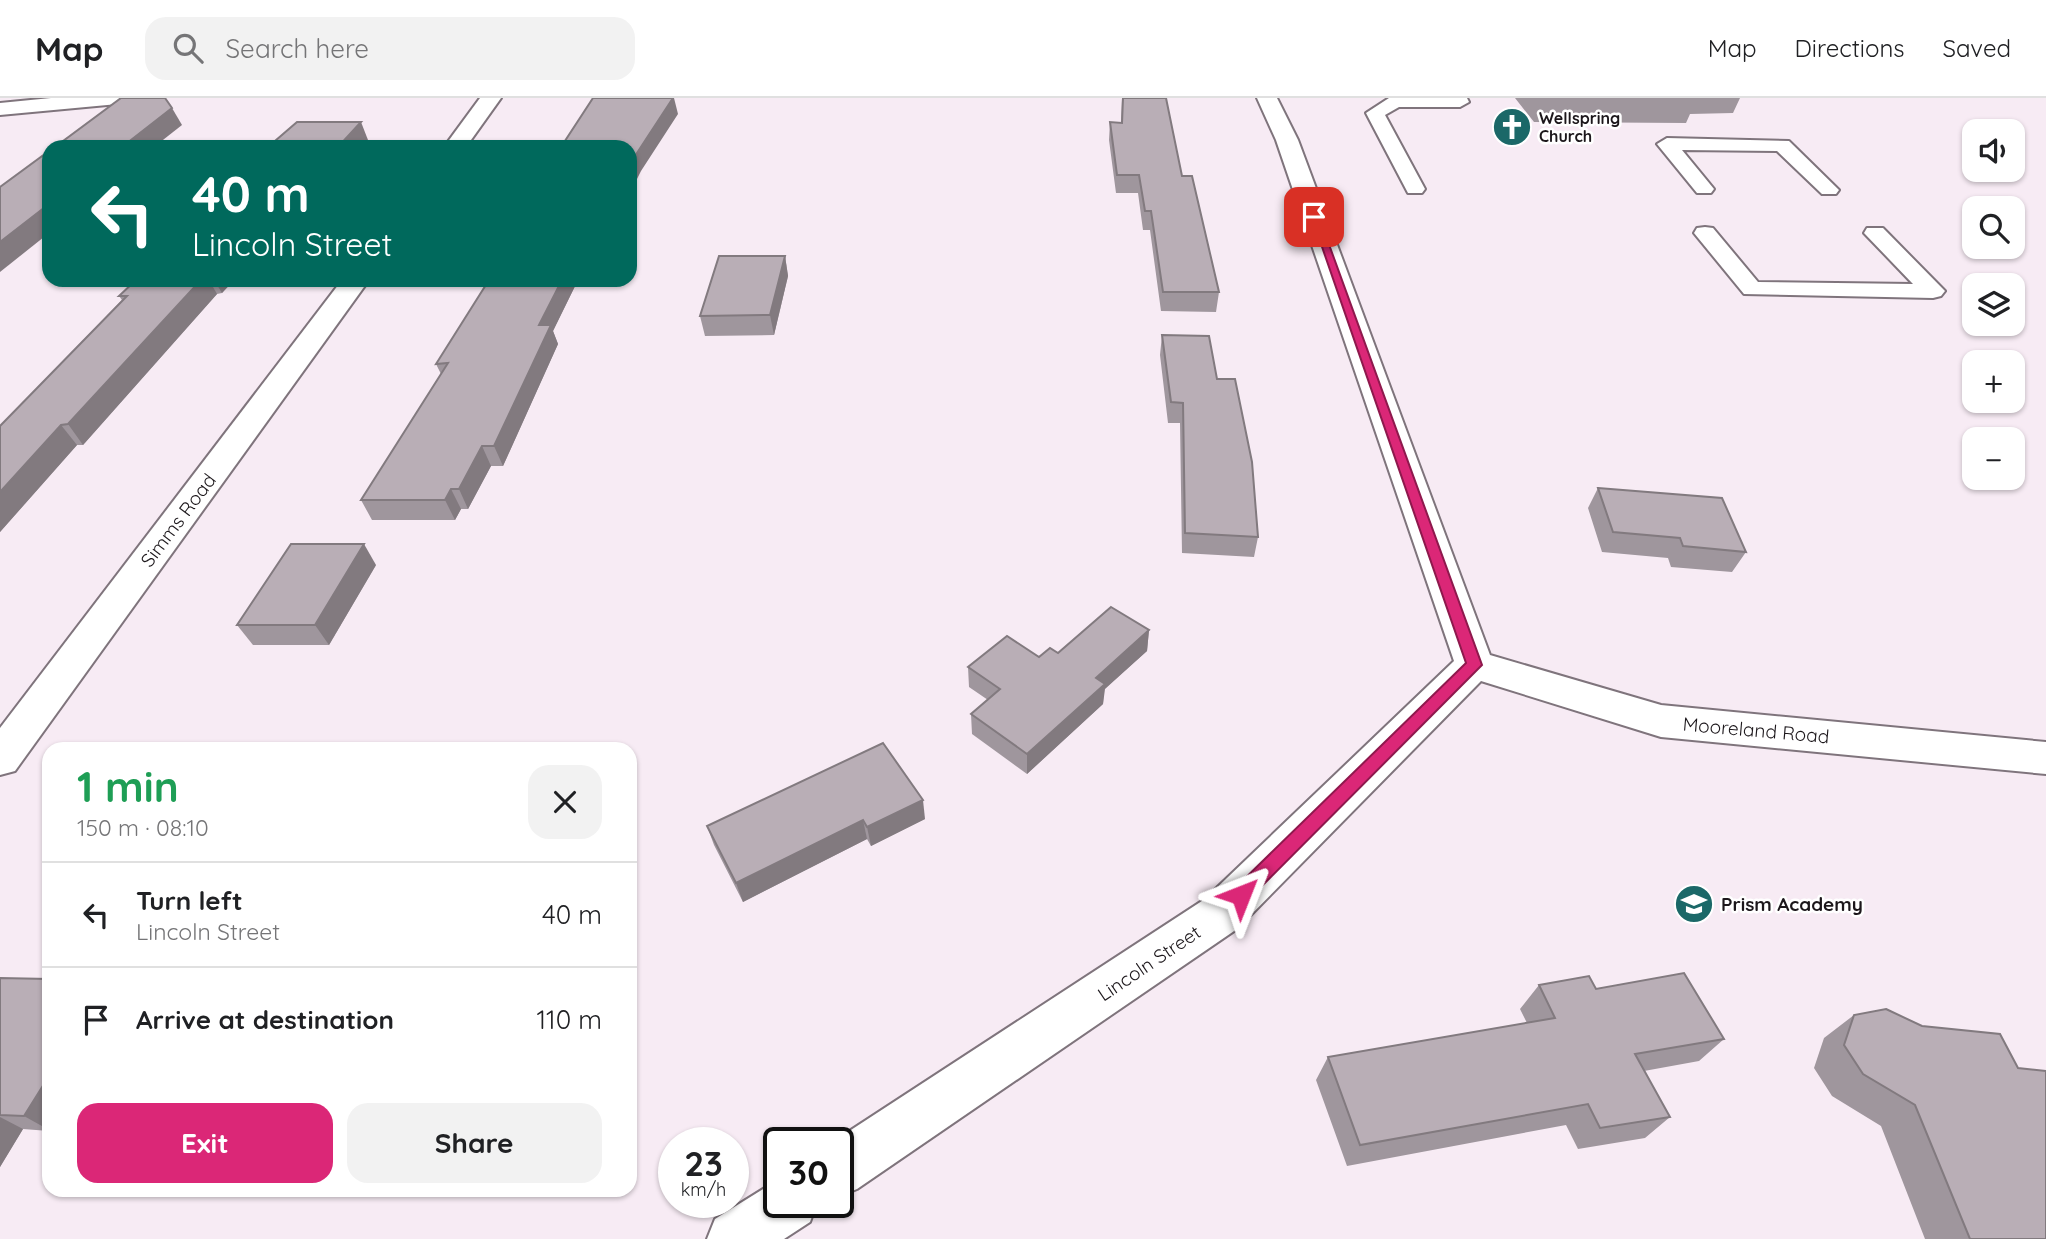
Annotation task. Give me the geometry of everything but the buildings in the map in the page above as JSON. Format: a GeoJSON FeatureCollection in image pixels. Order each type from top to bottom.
{"type":"FeatureCollection","features":[{"type":"Feature","properties":{"kind":"street"},"geometry":{"type":"LineString","coordinates":[[5,118],[39,106],[118,98]]}},
{"type":"Feature","properties":{"kind":"street"},"geometry":{"type":"LineString","coordinates":[[460,140],[491,98]]}},
{"type":"Feature","properties":{"kind":"street"},"geometry":{"type":"LineString","coordinates":[[1267,98],[1287,140],[1474,665]]}},
{"type":"Feature","properties":{"kind":"street","name":"Simms Road"},"geometry":{"type":"LineString","coordinates":[[0,759],[351,287]]}},
{"type":"Feature","properties":{"kind":"street","name":"Mooreland Road"},"geometry":{"type":"LineString","coordinates":[[1474,665],[1661,721],[2046,758]]}},
{"type":"Feature","properties":{"kind":"street","name":"Lincoln Street"},"geometry":{"type":"LineString","coordinates":[[854,1159],[1221,915],[1474,665]]}},
{"type":"Feature","properties":{"kind":"street"},"geometry":{"type":"LineString","coordinates":[[735,1239],[766,1218]]}},
{"type":"Feature","properties":{"kind":"lane"},"geometry":{"type":"LineString","coordinates":[[1415,189],[1375,113],[1394,100],[1460,102],[1458,98]]}},
{"type":"Feature","properties":{"kind":"lane"},"geometry":{"type":"LineString","coordinates":[[1703,188],[1667,145],[1782,145],[1829,190]]}},
{"type":"Feature","properties":{"kind":"lane"},"geometry":{"type":"LineString","coordinates":[[1705,233],[1752,289],[1933,291],[1875,233]]}},
{"type":"Feature","properties":{"kind":"place","name":"Wellspring Church"},"geometry":{"type":"Point","coordinates":[1512,127]}},
{"type":"Feature","properties":{"kind":"place","name":"Prism Academy"},"geometry":{"type":"Point","coordinates":[1694,904]}},
{"type":"Feature","properties":{"kind":"route"},"geometry":{"type":"LineString","coordinates":[[1241,895],[1474,665],[1314,217]]}}]}
